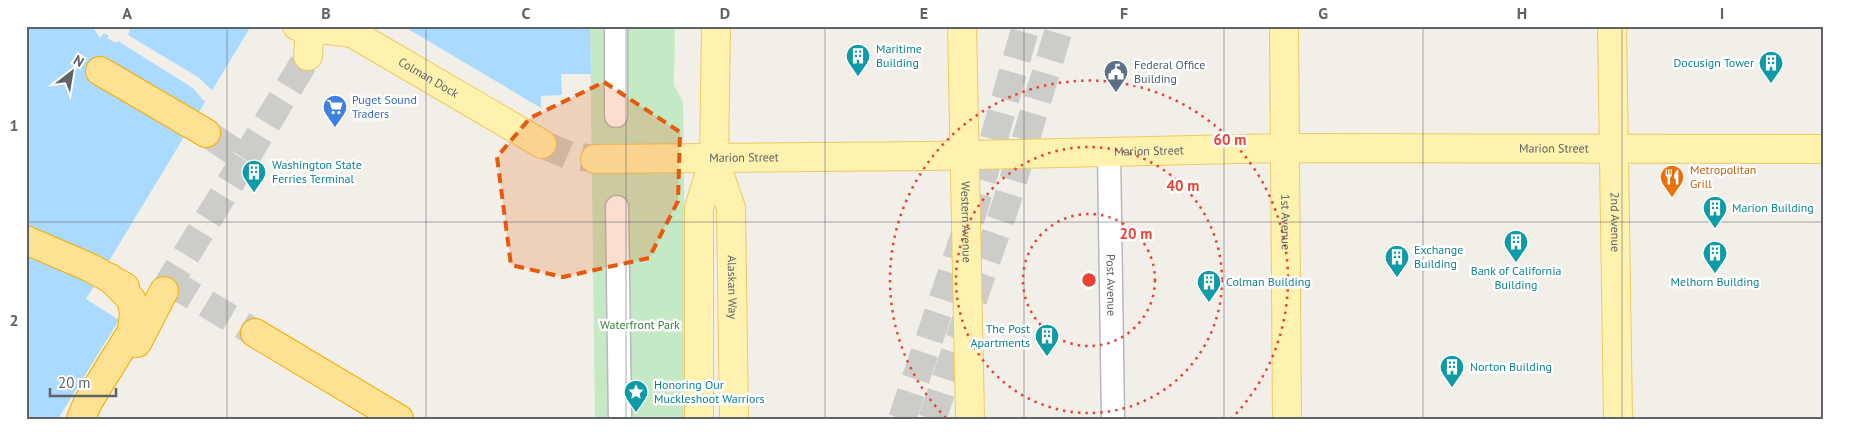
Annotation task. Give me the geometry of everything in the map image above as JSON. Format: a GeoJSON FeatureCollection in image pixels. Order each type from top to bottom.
{"type":"FeatureCollection","features":[{"type":"Feature","properties":{"kind":"highway"},"geometry":{"type":"LineString","coordinates":[[100,71],[206,133]]}},
{"type":"Feature","properties":{"kind":"highway"},"geometry":{"type":"LineString","coordinates":[[26,240],[110,278],[160,298],[89,418]]}},
{"type":"Feature","properties":{"kind":"highway"},"geometry":{"type":"LineString","coordinates":[[89,418],[88,402],[132,330],[134,312],[131,299],[110,278]]}},
{"type":"Feature","properties":{"kind":"highway"},"geometry":{"type":"LineString","coordinates":[[255,333],[399,419]]}},
{"type":"Feature","properties":{"kind":"main road","name":"Alaskan Way"},"geometry":{"type":"LineString","coordinates":[[699,419],[699,208],[714,159],[716,26]]}},
{"type":"Feature","properties":{"kind":"main road","name":"Western Avenue"},"geometry":{"type":"LineString","coordinates":[[962,26],[963,156],[970,419]]}},
{"type":"Feature","properties":{"kind":"main road","name":"1st Avenue"},"geometry":{"type":"LineString","coordinates":[[1284,26],[1287,419]]}},
{"type":"Feature","properties":{"kind":"main road","name":"2nd Avenue"},"geometry":{"type":"LineString","coordinates":[[1612,26],[1618,419]]}},
{"type":"Feature","properties":{"kind":"main road","name":"Colman Dock"},"geometry":{"type":"LineString","coordinates":[[308,56],[304,27],[352,33],[542,144]]}},
{"type":"Feature","properties":{"kind":"main road","name":"Marion Street"},"geometry":{"type":"LineString","coordinates":[[595,159],[963,156],[1285,148],[1823,149]]}},
{"type":"Feature","properties":{"kind":"main road","name":"Alaskan Way"},"geometry":{"type":"LineString","coordinates":[[714,159],[731,208],[734,419]]}},
{"type":"Feature","properties":{"kind":"street"},"geometry":{"type":"LineString","coordinates":[[616,26],[616,116]]}},
{"type":"Feature","properties":{"kind":"street","name":"Post Avenue"},"geometry":{"type":"LineString","coordinates":[[1109,153],[1113,419]]}},
{"type":"Feature","properties":{"kind":"street"},"geometry":{"type":"LineString","coordinates":[[617,207],[620,419]]}},
{"type":"Feature","properties":{"kind":"highlighted area"},"geometry":{"type":"Polygon","coordinates":[[[604,82],[680,132],[678,201],[649,258],[563,277],[511,265],[497,157],[530,118],[604,82]]]}},
{"type":"Feature","properties":{"kind":"green space","name":"Waterfront Park"},"geometry":{"type":"Polygon","coordinates":[[[590,26],[675,26],[674,85],[683,102],[687,419],[595,419],[590,26]]]}},
{"type":"Feature","properties":{"kind":"water"},"geometry":{"type":"Polygon","coordinates":[[[26,26],[251,26],[86,299],[119,320],[58,419],[26,419],[26,26]]]}},
{"type":"Feature","properties":{"kind":"water"},"geometry":{"type":"Polygon","coordinates":[[[403,26],[590,26],[591,74],[561,74],[562,95],[541,96],[541,108],[403,26]]]}},
{"type":"Feature","properties":{"kind":"pier"},"geometry":{"type":"Polygon","coordinates":[[[92,26],[131,26],[128,35],[198,77],[214,92],[208,102],[203,100],[193,88],[118,41],[116,43],[107,38],[109,36],[104,33],[100,38],[92,26]]]}},
{"type":"Feature","properties":{"kind":"tunnel"},"geometry":{"type":"LineString","coordinates":[[902,419],[975,205],[1026,26]]}},
{"type":"Feature","properties":{"kind":"tunnel"},"geometry":{"type":"LineString","coordinates":[[932,419],[1006,204],[1060,26]]}},
{"type":"Feature","properties":{"kind":"tunnel"},"geometry":{"type":"LineString","coordinates":[[245,159],[308,56]]}},
{"type":"Feature","properties":{"kind":"tunnel"},"geometry":{"type":"LineString","coordinates":[[164,291],[245,159],[206,133]]}},
{"type":"Feature","properties":{"kind":"tunnel"},"geometry":{"type":"LineString","coordinates":[[542,144],[568,155],[595,159]]}},
{"type":"Feature","properties":{"kind":"tunnel"},"geometry":{"type":"LineString","coordinates":[[170,282],[255,333]]}},
{"type":"Feature","properties":{"kind":"place","name":"Maritime Building"},"geometry":{"type":"Point","coordinates":[858,77]}},
{"type":"Feature","properties":{"kind":"place","name":"Docusign Tower"},"geometry":{"type":"Point","coordinates":[1771,84]}},
{"type":"Feature","properties":{"kind":"place","name":"Federal Office Building"},"geometry":{"type":"Point","coordinates":[1116,93]}},
{"type":"Feature","properties":{"kind":"place","name":"Puget Sound Traders"},"geometry":{"type":"Point","coordinates":[335,128]}},
{"type":"Feature","properties":{"kind":"place","name":"Washington State Ferries Terminal"},"geometry":{"type":"Point","coordinates":[254,193]}},
{"type":"Feature","properties":{"kind":"place","name":"Metropolitan Grill"},"geometry":{"type":"Point","coordinates":[1672,198]}},
{"type":"Feature","properties":{"kind":"place","name":"Marion Building"},"geometry":{"type":"Point","coordinates":[1715,229]}},
{"type":"Feature","properties":{"kind":"place","name":"Bank of California Building"},"geometry":{"type":"Point","coordinates":[1516,263]}},
{"type":"Feature","properties":{"kind":"place","name":"Melhorn Building"},"geometry":{"type":"Point","coordinates":[1715,274]}},
{"type":"Feature","properties":{"kind":"place","name":"Exchange Building"},"geometry":{"type":"Point","coordinates":[1397,278]}},
{"type":"Feature","properties":{"kind":"place","name":"Colman Building"},"geometry":{"type":"Point","coordinates":[1209,303]}},
{"type":"Feature","properties":{"kind":"place","name":"The Post Apartments"},"geometry":{"type":"Point","coordinates":[1047,357]}},
{"type":"Feature","properties":{"kind":"place","name":"Norton Building"},"geometry":{"type":"Point","coordinates":[1452,388]}},
{"type":"Feature","properties":{"kind":"place","name":"Honoring Our Muckleshoot Warriors"},"geometry":{"type":"Point","coordinates":[636,413]}}]}
